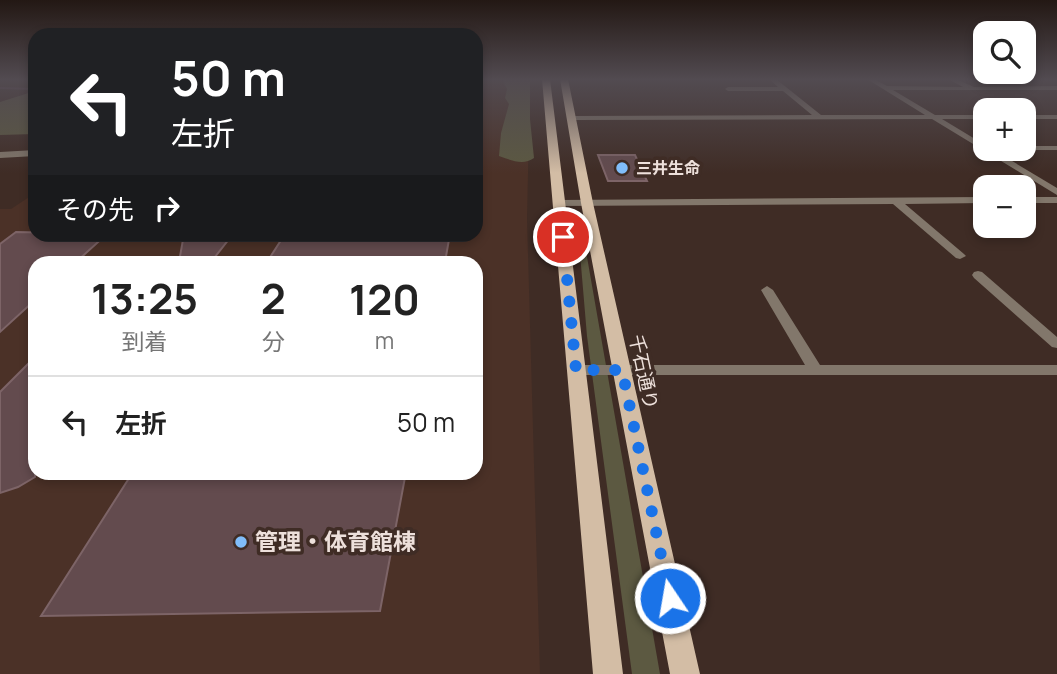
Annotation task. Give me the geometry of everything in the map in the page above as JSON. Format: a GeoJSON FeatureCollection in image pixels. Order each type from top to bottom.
{"type":"FeatureCollection","features":[{"type":"Feature","properties":{"kind":"main road"},"geometry":{"type":"LineString","coordinates":[[549,110],[608,674]]}},
{"type":"Feature","properties":{"kind":"main road","name":"千石通り"},"geometry":{"type":"LineString","coordinates":[[570,110],[587,203],[685,674]]}},
{"type":"Feature","properties":{"kind":"street"},"geometry":{"type":"LineString","coordinates":[[811,110],[820,118]]}},
{"type":"Feature","properties":{"kind":"street"},"geometry":{"type":"LineString","coordinates":[[923,110],[973,140]]}},
{"type":"Feature","properties":{"kind":"street"},"geometry":{"type":"LineString","coordinates":[[572,118],[973,117]]}},
{"type":"Feature","properties":{"kind":"street"},"geometry":{"type":"LineString","coordinates":[[1036,117],[1057,117]]}},
{"type":"Feature","properties":{"kind":"street"},"geometry":{"type":"LineString","coordinates":[[1036,148],[1057,148]]}},
{"type":"Feature","properties":{"kind":"street"},"geometry":{"type":"LineString","coordinates":[[0,155],[28,153]]}},
{"type":"Feature","properties":{"kind":"street"},"geometry":{"type":"LineString","coordinates":[[1007,161],[1057,192]]}},
{"type":"Feature","properties":{"kind":"street"},"geometry":{"type":"LineString","coordinates":[[559,203],[973,200]]}},
{"type":"Feature","properties":{"kind":"street"},"geometry":{"type":"LineString","coordinates":[[1036,200],[1057,200]]}},
{"type":"Feature","properties":{"kind":"street"},"geometry":{"type":"LineString","coordinates":[[896,201],[960,256]]}},
{"type":"Feature","properties":{"kind":"street"},"geometry":{"type":"LineString","coordinates":[[978,275],[1057,344]]}},
{"type":"Feature","properties":{"kind":"street"},"geometry":{"type":"LineString","coordinates":[[767,290],[815,370]]}},
{"type":"Feature","properties":{"kind":"street"},"geometry":{"type":"LineString","coordinates":[[576,370],[1057,370]]}},
{"type":"Feature","properties":{"kind":"shaded area"},"geometry":{"type":"Polygon","coordinates":[[[0,110],[28,110],[28,134],[0,135],[0,110]]]}},
{"type":"Feature","properties":{"kind":"shaded area"},"geometry":{"type":"Polygon","coordinates":[[[483,110],[529,110],[527,219],[540,674],[0,674],[0,209],[11,209],[28,198],[28,242],[483,242],[483,110]]]}},
{"type":"Feature","properties":{"kind":"shaded area"},"geometry":{"type":"Polygon","coordinates":[[[507,110],[530,110],[534,158],[517,162],[499,156],[501,133],[507,110]]]}},
{"type":"Feature","properties":{"kind":"shaded area"},"geometry":{"type":"Polygon","coordinates":[[[580,217],[660,674],[632,674],[587,336],[577,218],[580,217]]]}},
{"type":"Feature","properties":{"kind":"building","name":"三井生命"},"geometry":{"type":"Polygon","coordinates":[[[598,155],[635,155],[647,181],[608,181],[598,155]]]}},
{"type":"Feature","properties":{"kind":"building"},"geometry":{"type":"Polygon","coordinates":[[[16,232],[28,232],[28,242],[98,242],[83,256],[28,256],[28,306],[0,332],[0,244],[16,232]]]}},
{"type":"Feature","properties":{"kind":"building"},"geometry":{"type":"Polygon","coordinates":[[[183,242],[227,242],[216,256],[180,256],[183,242]]]}},
{"type":"Feature","properties":{"kind":"building"},"geometry":{"type":"Polygon","coordinates":[[[280,242],[449,242],[446,256],[271,256],[280,242]]]}},
{"type":"Feature","properties":{"kind":"building"},"geometry":{"type":"Polygon","coordinates":[[[28,364],[30,480],[0,493],[0,392],[28,364]]]}},
{"type":"Feature","properties":{"kind":"building","name":"管理・体育館棟"},"geometry":{"type":"Polygon","coordinates":[[[128,480],[405,480],[380,611],[41,616],[128,480]]]}},
{"type":"Feature","properties":{"kind":"place","name":"三井生命"},"geometry":{"type":"Point","coordinates":[622,168]}},
{"type":"Feature","properties":{"kind":"place","name":"管理・体育館棟"},"geometry":{"type":"Point","coordinates":[241,542]}},
{"type":"Feature","properties":{"kind":"route"},"geometry":{"type":"LineString","coordinates":[[563,237],[576,370],[622,370],[670,598]]}}]}
